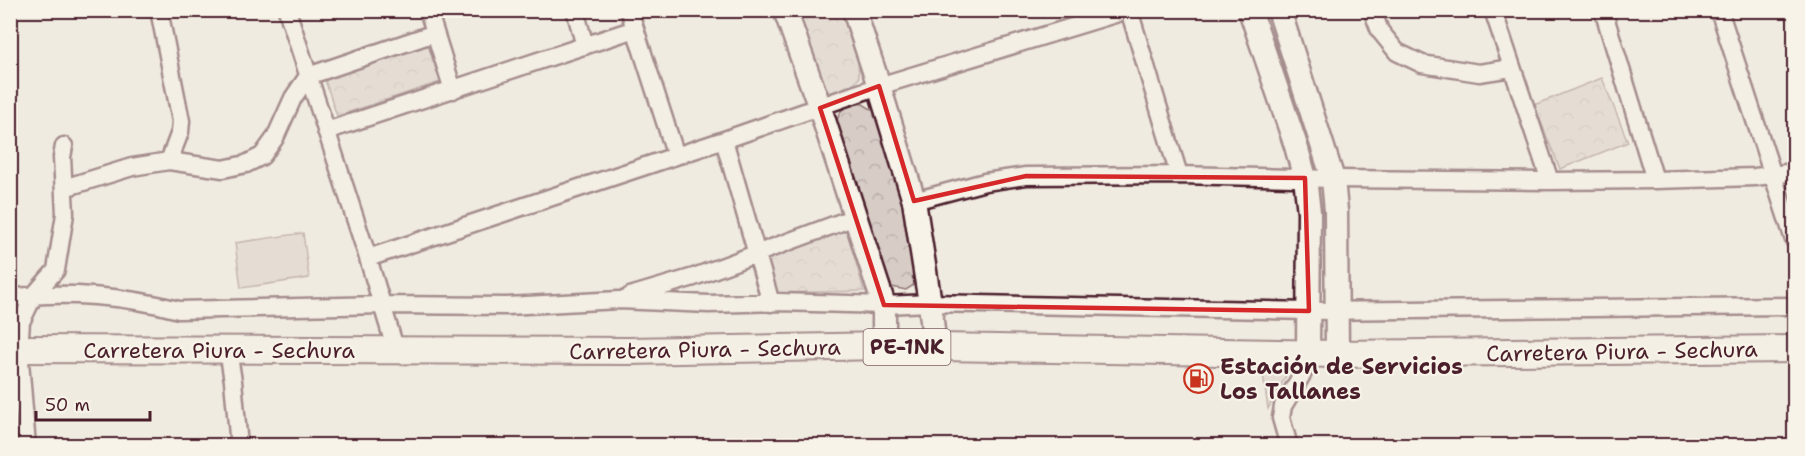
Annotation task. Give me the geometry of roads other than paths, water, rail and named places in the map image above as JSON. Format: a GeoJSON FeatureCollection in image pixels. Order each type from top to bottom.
{"type":"FeatureCollection","features":[{"type":"Feature","properties":{"kind":"main road","name":"Carretera Piura - Sechura"},"geometry":{"type":"LineString","coordinates":[[15,349],[629,351],[884,346],[1308,354],[1794,349]]}},
{"type":"Feature","properties":{"kind":"street"},"geometry":{"type":"LineString","coordinates":[[159,10],[181,121],[180,132],[169,161]]}},
{"type":"Feature","properties":{"kind":"street"},"geometry":{"type":"LineString","coordinates":[[287,10],[396,351]]}},
{"type":"Feature","properties":{"kind":"street"},"geometry":{"type":"LineString","coordinates":[[428,10],[453,90]]}},
{"type":"Feature","properties":{"kind":"street"},"geometry":{"type":"LineString","coordinates":[[575,10],[585,46]]}},
{"type":"Feature","properties":{"kind":"street"},"geometry":{"type":"LineString","coordinates":[[629,10],[676,156]]}},
{"type":"Feature","properties":{"kind":"street"},"geometry":{"type":"LineString","coordinates":[[785,10],[820,108],[884,305],[884,346]]}},
{"type":"Feature","properties":{"kind":"street"},"geometry":{"type":"LineString","coordinates":[[854,10],[914,201],[935,348]]}},
{"type":"Feature","properties":{"kind":"street"},"geometry":{"type":"LineString","coordinates":[[368,258],[820,108],[879,86],[1129,10],[1179,175]]}},
{"type":"Feature","properties":{"kind":"street"},"geometry":{"type":"LineString","coordinates":[[1250,10],[1296,146],[1305,178],[1309,212],[1308,354],[1303,373],[1283,406],[1281,418],[1289,446]]}},
{"type":"Feature","properties":{"kind":"street"},"geometry":{"type":"LineString","coordinates":[[1279,10],[1333,179],[1336,211],[1337,354]]}},
{"type":"Feature","properties":{"kind":"street"},"geometry":{"type":"LineString","coordinates":[[1372,10],[1380,31],[1397,51],[1422,64],[1479,73],[1512,68]]}},
{"type":"Feature","properties":{"kind":"street"},"geometry":{"type":"LineString","coordinates":[[1493,10],[1550,181]]}},
{"type":"Feature","properties":{"kind":"street"},"geometry":{"type":"LineString","coordinates":[[1603,10],[1655,180]]}},
{"type":"Feature","properties":{"kind":"street"},"geometry":{"type":"LineString","coordinates":[[1719,10],[1794,240]]}},
{"type":"Feature","properties":{"kind":"street"},"geometry":{"type":"LineString","coordinates":[[326,131],[635,29]]}},
{"type":"Feature","properties":{"kind":"street"},"geometry":{"type":"LineString","coordinates":[[64,188],[132,167],[169,161],[223,169],[246,164],[262,156],[275,138],[293,98],[308,76],[435,33]]}},
{"type":"Feature","properties":{"kind":"street"},"geometry":{"type":"LineString","coordinates":[[724,140],[771,303]]}},
{"type":"Feature","properties":{"kind":"street"},"geometry":{"type":"LineString","coordinates":[[27,446],[15,349],[21,322],[34,295],[56,270],[65,214],[62,157],[64,146]]}},
{"type":"Feature","properties":{"kind":"street"},"geometry":{"type":"LineString","coordinates":[[914,201],[986,182],[1026,176],[1179,175],[1550,181],[1774,176],[1794,172]]}},
{"type":"Feature","properties":{"kind":"street"},"geometry":{"type":"LineString","coordinates":[[619,300],[694,277],[855,217]]}},
{"type":"Feature","properties":{"kind":"street"},"geometry":{"type":"LineString","coordinates":[[10,298],[34,295],[118,298],[155,303],[179,310],[382,305],[507,306],[619,300],[709,304],[930,303],[1309,311],[1794,306]]}},
{"type":"Feature","properties":{"kind":"street"},"geometry":{"type":"LineString","coordinates":[[228,350],[239,446]]}},
{"type":"Feature","properties":{"kind":"place","name":"Estación de Servicios Los Tallanes"},"geometry":{"type":"Point","coordinates":[1199,379]}}]}
